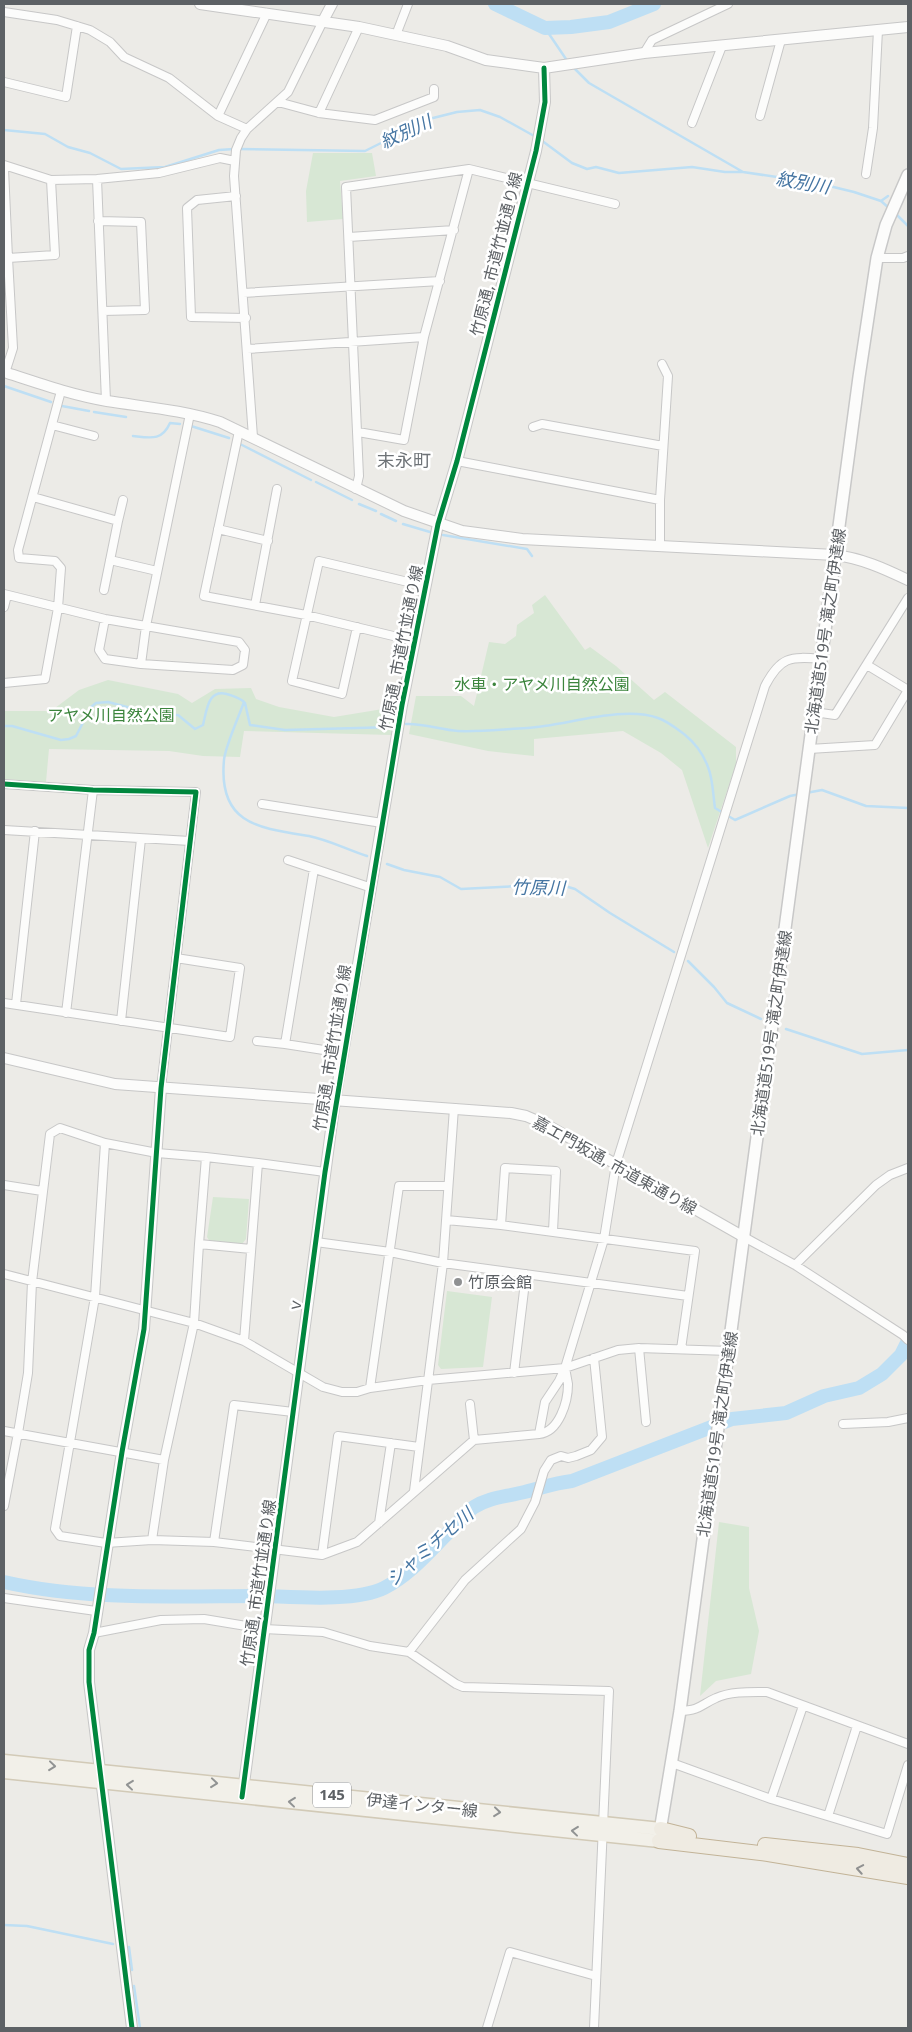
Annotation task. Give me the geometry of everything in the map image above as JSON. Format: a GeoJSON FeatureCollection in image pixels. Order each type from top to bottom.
{"type":"FeatureCollection","features":[{"type":"Feature","properties":{"kind":"highway"},"geometry":{"type":"LineString","coordinates":[[660,1835],[858,1855],[908,1865]]}},
{"type":"Feature","properties":{"kind":"highway"},"geometry":{"type":"LineString","coordinates":[[660,1835],[908,1878]]}},
{"type":"Feature","properties":{"kind":"main road","name":"北海道道519号 滝之町伊達線"},"geometry":{"type":"LineString","coordinates":[[660,1835],[681,1705],[859,377],[877,258],[886,225],[908,175]]}},
{"type":"Feature","properties":{"kind":"main road","name":"伊達インター線"},"geometry":{"type":"LineString","coordinates":[[4,1761],[102,1777]]}},
{"type":"Feature","properties":{"kind":"main road","name":"伊達インター線"},"geometry":{"type":"LineString","coordinates":[[4,1772],[102,1777],[660,1835]]}},
{"type":"Feature","properties":{"kind":"street"},"geometry":{"type":"LineString","coordinates":[[200,4],[239,7],[359,27],[447,46],[486,60],[544,68],[644,53],[908,27]]}},
{"type":"Feature","properties":{"kind":"street"},"geometry":{"type":"LineString","coordinates":[[253,437],[236,196],[236,150],[247,129],[288,92],[332,4]]}},
{"type":"Feature","properties":{"kind":"street"},"geometry":{"type":"LineString","coordinates":[[396,35],[408,4]]}},
{"type":"Feature","properties":{"kind":"street"},"geometry":{"type":"LineString","coordinates":[[644,53],[652,40],[728,4]]}},
{"type":"Feature","properties":{"kind":"street"},"geometry":{"type":"LineString","coordinates":[[4,12],[57,20],[90,30],[110,42],[124,57],[169,78],[218,116],[247,129]]}},
{"type":"Feature","properties":{"kind":"street"},"geometry":{"type":"LineString","coordinates":[[218,116],[267,13]]}},
{"type":"Feature","properties":{"kind":"street"},"geometry":{"type":"LineString","coordinates":[[4,82],[66,98],[77,26]]}},
{"type":"Feature","properties":{"kind":"street"},"geometry":{"type":"LineString","coordinates":[[319,113],[359,27]]}},
{"type":"Feature","properties":{"kind":"street"},"geometry":{"type":"LineString","coordinates":[[866,174],[873,128],[878,30]]}},
{"type":"Feature","properties":{"kind":"street"},"geometry":{"type":"LineString","coordinates":[[760,116],[781,40]]}},
{"type":"Feature","properties":{"kind":"street"},"geometry":{"type":"LineString","coordinates":[[692,123],[722,46]]}},
{"type":"Feature","properties":{"kind":"street","name":"竹原通, 市道竹並通り線"},"geometry":{"type":"LineString","coordinates":[[316,1242],[335,1100],[414,641],[438,524],[536,151],[545,102],[544,68]]}},
{"type":"Feature","properties":{"kind":"street"},"geometry":{"type":"LineString","coordinates":[[278,102],[319,113],[375,120],[434,97],[434,89]]}},
{"type":"Feature","properties":{"kind":"street"},"geometry":{"type":"LineString","coordinates":[[4,165],[51,180],[97,179],[159,172],[220,158],[235,161]]}},
{"type":"Feature","properties":{"kind":"street"},"geometry":{"type":"LineString","coordinates":[[4,169],[14,348],[4,373],[61,391],[106,401],[190,414],[220,422],[404,511],[462,531],[498,536],[849,556],[908,580]]}},
{"type":"Feature","properties":{"kind":"street"},"geometry":{"type":"LineString","coordinates":[[358,432],[404,440],[424,337],[470,169]]}},
{"type":"Feature","properties":{"kind":"street"},"geometry":{"type":"LineString","coordinates":[[356,489],[359,476],[358,432],[346,187],[470,169],[615,204]]}},
{"type":"Feature","properties":{"kind":"street"},"geometry":{"type":"LineString","coordinates":[[97,179],[106,401]]}},
{"type":"Feature","properties":{"kind":"street"},"geometry":{"type":"LineString","coordinates":[[8,258],[56,254],[51,180]]}},
{"type":"Feature","properties":{"kind":"street"},"geometry":{"type":"LineString","coordinates":[[236,196],[197,200],[188,208],[191,317],[246,318]]}},
{"type":"Feature","properties":{"kind":"street"},"geometry":{"type":"LineString","coordinates":[[98,221],[141,222],[145,310],[102,311]]}},
{"type":"Feature","properties":{"kind":"street"},"geometry":{"type":"LineString","coordinates":[[349,237],[454,230]]}},
{"type":"Feature","properties":{"kind":"street"},"geometry":{"type":"LineString","coordinates":[[877,258],[903,258],[908,256]]}},
{"type":"Feature","properties":{"kind":"street"},"geometry":{"type":"LineString","coordinates":[[243,293],[440,281]]}},
{"type":"Feature","properties":{"kind":"street"},"geometry":{"type":"LineString","coordinates":[[247,349],[424,337]]}},
{"type":"Feature","properties":{"kind":"street"},"geometry":{"type":"LineString","coordinates":[[660,546],[660,500],[668,376],[662,364]]}},
{"type":"Feature","properties":{"kind":"street"},"geometry":{"type":"LineString","coordinates":[[4,683],[46,679],[58,608],[61,568],[55,561],[19,558],[18,550],[61,391]]}},
{"type":"Feature","properties":{"kind":"street"},"geometry":{"type":"LineString","coordinates":[[141,664],[146,626],[190,414]]}},
{"type":"Feature","properties":{"kind":"street"},"geometry":{"type":"LineString","coordinates":[[533,427],[542,424],[663,446]]}},
{"type":"Feature","properties":{"kind":"street"},"geometry":{"type":"LineString","coordinates":[[52,425],[94,436]]}},
{"type":"Feature","properties":{"kind":"street"},"geometry":{"type":"LineString","coordinates":[[239,431],[204,596],[306,615],[414,641]]}},
{"type":"Feature","properties":{"kind":"street"},"geometry":{"type":"LineString","coordinates":[[456,461],[660,500]]}},
{"type":"Feature","properties":{"kind":"street"},"geometry":{"type":"LineString","coordinates":[[254,604],[277,489]]}},
{"type":"Feature","properties":{"kind":"street"},"geometry":{"type":"LineString","coordinates":[[33,496],[118,521]]}},
{"type":"Feature","properties":{"kind":"street"},"geometry":{"type":"LineString","coordinates":[[104,590],[122,500]]}},
{"type":"Feature","properties":{"kind":"street"},"geometry":{"type":"LineString","coordinates":[[218,529],[268,541]]}},
{"type":"Feature","properties":{"kind":"street"},"geometry":{"type":"LineString","coordinates":[[110,560],[157,571]]}},
{"type":"Feature","properties":{"kind":"street"},"geometry":{"type":"LineString","coordinates":[[357,627],[342,694],[292,681],[319,561],[425,586]]}},
{"type":"Feature","properties":{"kind":"street"},"geometry":{"type":"LineString","coordinates":[[4,607],[5,595],[105,619],[239,642],[245,650],[243,665],[233,670],[141,664],[105,659],[99,650],[105,619]]}},
{"type":"Feature","properties":{"kind":"street"},"geometry":{"type":"LineString","coordinates":[[814,712],[835,715],[908,598]]}},
{"type":"Feature","properties":{"kind":"street"},"geometry":{"type":"LineString","coordinates":[[539,1434],[545,1402],[565,1368],[592,1283],[604,1238],[616,1164],[765,686],[773,671],[788,659],[800,657],[821,659]]}},
{"type":"Feature","properties":{"kind":"street"},"geometry":{"type":"LineString","coordinates":[[809,749],[875,746],[908,690],[867,665]]}},
{"type":"Feature","properties":{"kind":"street"},"geometry":{"type":"LineString","coordinates":[[4,784],[92,790],[196,792],[161,1088],[144,1329],[106,1544],[90,1650],[89,1682],[132,2028]]}},
{"type":"Feature","properties":{"kind":"street"},"geometry":{"type":"LineString","coordinates":[[66,1013],[92,790]]}},
{"type":"Feature","properties":{"kind":"street"},"geometry":{"type":"LineString","coordinates":[[262,804],[382,823]]}},
{"type":"Feature","properties":{"kind":"street"},"geometry":{"type":"LineString","coordinates":[[4,830],[190,841]]}},
{"type":"Feature","properties":{"kind":"street"},"geometry":{"type":"LineString","coordinates":[[16,1004],[35,831]]}},
{"type":"Feature","properties":{"kind":"street"},"geometry":{"type":"LineString","coordinates":[[121,1020],[141,839]]}},
{"type":"Feature","properties":{"kind":"street"},"geometry":{"type":"LineString","coordinates":[[288,860],[372,888]]}},
{"type":"Feature","properties":{"kind":"street"},"geometry":{"type":"LineString","coordinates":[[285,1044],[314,869]]}},
{"type":"Feature","properties":{"kind":"street"},"geometry":{"type":"LineString","coordinates":[[4,1003],[230,1037],[240,968],[176,958]]}},
{"type":"Feature","properties":{"kind":"street"},"geometry":{"type":"LineString","coordinates":[[257,1042],[285,1044],[343,1053]]}},
{"type":"Feature","properties":{"kind":"street","name":"嘉エ門坂通, 市道東通り線"},"geometry":{"type":"LineString","coordinates":[[4,1058],[115,1084],[511,1112],[547,1125],[744,1237]]}},
{"type":"Feature","properties":{"kind":"street"},"geometry":{"type":"LineString","coordinates":[[414,1491],[443,1263],[454,1108]]}},
{"type":"Feature","properties":{"kind":"street"},"geometry":{"type":"LineString","coordinates":[[4,1506],[28,1373],[32,1282],[50,1134],[60,1128],[105,1143],[157,1153],[206,1157],[325,1172]]}},
{"type":"Feature","properties":{"kind":"street"},"geometry":{"type":"LineString","coordinates":[[105,1143],[95,1297],[55,1529],[60,1536],[106,1544],[152,1540],[214,1542],[322,1555],[357,1542],[474,1440],[546,1433],[559,1418],[564,1408],[568,1384],[565,1368]]}},
{"type":"Feature","properties":{"kind":"street"},"geometry":{"type":"LineString","coordinates":[[152,1540],[164,1460],[194,1323],[206,1157]]}},
{"type":"Feature","properties":{"kind":"street"},"geometry":{"type":"LineString","coordinates":[[244,1341],[258,1163]]}},
{"type":"Feature","properties":{"kind":"street"},"geometry":{"type":"LineString","coordinates":[[501,1225],[505,1168],[556,1171],[553,1231]]}},
{"type":"Feature","properties":{"kind":"street"},"geometry":{"type":"LineString","coordinates":[[795,1265],[876,1185],[890,1175],[908,1168]]}},
{"type":"Feature","properties":{"kind":"street"},"geometry":{"type":"LineString","coordinates":[[4,1185],[42,1190]]}},
{"type":"Feature","properties":{"kind":"street"},"geometry":{"type":"LineString","coordinates":[[370,1388],[399,1186],[448,1186]]}},
{"type":"Feature","properties":{"kind":"street"},"geometry":{"type":"LineString","coordinates":[[446,1220],[553,1231],[695,1250],[681,1349]]}},
{"type":"Feature","properties":{"kind":"street"},"geometry":{"type":"LineString","coordinates":[[744,1237],[795,1265],[906,1338]]}},
{"type":"Feature","properties":{"kind":"street"},"geometry":{"type":"LineString","coordinates":[[316,1242],[390,1252],[443,1263],[688,1296]]}},
{"type":"Feature","properties":{"kind":"street","name":"ｖ"},"geometry":{"type":"LineString","coordinates":[[298,1372],[316,1242]]}},
{"type":"Feature","properties":{"kind":"street"},"geometry":{"type":"LineString","coordinates":[[199,1244],[251,1249]]}},
{"type":"Feature","properties":{"kind":"street"},"geometry":{"type":"LineString","coordinates":[[4,1274],[194,1323],[244,1341],[323,1387],[342,1392],[357,1392],[370,1388],[428,1380],[565,1368],[618,1350],[639,1348],[729,1351]]}},
{"type":"Feature","properties":{"kind":"street"},"geometry":{"type":"LineString","coordinates":[[514,1373],[526,1274]]}},
{"type":"Feature","properties":{"kind":"street"},"geometry":{"type":"LineString","coordinates":[[639,1348],[646,1422]]}},
{"type":"Feature","properties":{"kind":"street"},"geometry":{"type":"LineString","coordinates":[[409,1652],[465,1580],[521,1528],[535,1502],[544,1471],[552,1460],[561,1456],[568,1458],[576,1456],[591,1450],[602,1437],[594,1358]]}},
{"type":"Feature","properties":{"kind":"street","name":"竹原通, 市道竹並通り線"},"geometry":{"type":"LineString","coordinates":[[243,1791],[298,1372]]}},
{"type":"Feature","properties":{"kind":"street"},"geometry":{"type":"LineString","coordinates":[[470,1404],[474,1440]]}},
{"type":"Feature","properties":{"kind":"street"},"geometry":{"type":"LineString","coordinates":[[214,1542],[234,1405],[293,1412]]}},
{"type":"Feature","properties":{"kind":"street"},"geometry":{"type":"LineString","coordinates":[[843,1424],[888,1422],[908,1418]]}},
{"type":"Feature","properties":{"kind":"street"},"geometry":{"type":"LineString","coordinates":[[4,1431],[164,1460]]}},
{"type":"Feature","properties":{"kind":"street"},"geometry":{"type":"LineString","coordinates":[[322,1555],[338,1436],[419,1447]]}},
{"type":"Feature","properties":{"kind":"street"},"geometry":{"type":"LineString","coordinates":[[379,1523],[391,1443]]}},
{"type":"Feature","properties":{"kind":"street"},"geometry":{"type":"LineString","coordinates":[[4,1598],[97,1608]]}},
{"type":"Feature","properties":{"kind":"street"},"geometry":{"type":"LineString","coordinates":[[94,1633],[161,1620],[204,1619],[264,1629],[323,1632],[370,1646],[409,1652],[456,1684],[463,1686],[609,1691],[594,2028]]}},
{"type":"Feature","properties":{"kind":"street"},"geometry":{"type":"LineString","coordinates":[[681,1705],[693,1710],[702,1708],[718,1697],[751,1692],[767,1692],[908,1744]]}},
{"type":"Feature","properties":{"kind":"street"},"geometry":{"type":"LineString","coordinates":[[771,1799],[803,1706]]}},
{"type":"Feature","properties":{"kind":"street"},"geometry":{"type":"LineString","coordinates":[[828,1816],[857,1726]]}},
{"type":"Feature","properties":{"kind":"street"},"geometry":{"type":"LineString","coordinates":[[672,1763],[771,1799],[887,1834],[908,1765]]}},
{"type":"Feature","properties":{"kind":"street"},"geometry":{"type":"LineString","coordinates":[[487,2028],[510,1952],[596,1976]]}},
{"type":"Feature","properties":{"kind":"green space"},"geometry":{"type":"Polygon","coordinates":[[[313,153],[372,153],[376,176],[340,181],[343,219],[307,222],[306,191],[313,153]]]}},
{"type":"Feature","properties":{"kind":"green space","name":"水車・アヤメ川自然公園"},"geometry":{"type":"Polygon","coordinates":[[[545,595],[585,650],[590,647],[616,666],[654,700],[665,692],[736,747],[736,764],[708,848],[682,770],[661,753],[623,731],[534,739],[534,756],[488,751],[409,734],[416,696],[461,696],[474,706],[489,642],[505,644],[516,636],[517,625],[534,613],[532,605],[545,595]]]}},
{"type":"Feature","properties":{"kind":"green space","name":"アヤメ川自然公園"},"geometry":{"type":"Polygon","coordinates":[[[108,680],[178,694],[192,703],[215,689],[251,688],[256,699],[279,707],[334,717],[395,707],[391,735],[244,731],[240,757],[203,756],[169,751],[49,749],[46,782],[4,779],[4,711],[51,711],[79,690],[108,680]]]}},
{"type":"Feature","properties":{"kind":"green space"},"geometry":{"type":"Polygon","coordinates":[[[213,1197],[249,1199],[246,1239],[242,1244],[210,1242],[207,1237],[213,1197]]]}},
{"type":"Feature","properties":{"kind":"green space"},"geometry":{"type":"Polygon","coordinates":[[[447,1291],[492,1297],[483,1367],[441,1369],[438,1365],[447,1291]]]}},
{"type":"Feature","properties":{"kind":"green space"},"geometry":{"type":"Polygon","coordinates":[[[719,1522],[749,1527],[749,1588],[759,1631],[751,1674],[716,1681],[700,1696],[719,1522]]]}},
{"type":"Feature","properties":{"kind":"waterway"},"geometry":{"type":"LineString","coordinates":[[495,4],[545,28],[609,22],[654,4]]}},
{"type":"Feature","properties":{"kind":"waterway"},"geometry":{"type":"LineString","coordinates":[[545,28],[568,62]]}},
{"type":"Feature","properties":{"kind":"waterway"},"geometry":{"type":"LineString","coordinates":[[572,66],[589,83],[743,172]]}},
{"type":"Feature","properties":{"kind":"waterway","name":"紋別川"},"geometry":{"type":"LineString","coordinates":[[239,149],[365,151],[429,119],[457,112],[480,110],[500,117],[536,137]]}},
{"type":"Feature","properties":{"kind":"waterway","name":"紋別川"},"geometry":{"type":"LineString","coordinates":[[4,130],[45,134],[68,147],[90,153],[121,169],[165,167],[219,150],[234,149]]}},
{"type":"Feature","properties":{"kind":"waterway","name":"紋別川"},"geometry":{"type":"LineString","coordinates":[[541,140],[572,163],[587,169],[596,167],[619,173],[692,167],[725,172],[743,172],[817,183],[854,192],[881,201],[889,208]]}},
{"type":"Feature","properties":{"kind":"waterway"},"geometry":{"type":"LineString","coordinates":[[881,201],[888,196]]}},
{"type":"Feature","properties":{"kind":"waterway","name":"紋別川"},"geometry":{"type":"LineString","coordinates":[[895,213],[908,226]]}},
{"type":"Feature","properties":{"kind":"waterway"},"geometry":{"type":"LineString","coordinates":[[4,386],[51,402]]}},
{"type":"Feature","properties":{"kind":"waterway"},"geometry":{"type":"LineString","coordinates":[[62,406],[89,411]]}},
{"type":"Feature","properties":{"kind":"waterway"},"geometry":{"type":"LineString","coordinates":[[94,412],[126,417]]}},
{"type":"Feature","properties":{"kind":"waterway"},"geometry":{"type":"LineString","coordinates":[[133,436],[160,436],[170,423],[180,424]]}},
{"type":"Feature","properties":{"kind":"waterway"},"geometry":{"type":"LineString","coordinates":[[191,426],[229,438]]}},
{"type":"Feature","properties":{"kind":"waterway"},"geometry":{"type":"LineString","coordinates":[[240,444],[311,480]]}},
{"type":"Feature","properties":{"kind":"waterway"},"geometry":{"type":"LineString","coordinates":[[316,482],[352,500]]}},
{"type":"Feature","properties":{"kind":"waterway"},"geometry":{"type":"LineString","coordinates":[[359,504],[376,511]]}},
{"type":"Feature","properties":{"kind":"waterway"},"geometry":{"type":"LineString","coordinates":[[381,514],[396,521]]}},
{"type":"Feature","properties":{"kind":"waterway"},"geometry":{"type":"LineString","coordinates":[[403,524],[430,532]]}},
{"type":"Feature","properties":{"kind":"waterway"},"geometry":{"type":"LineString","coordinates":[[443,535],[527,549],[532,556]]}},
{"type":"Feature","properties":{"kind":"waterway"},"geometry":{"type":"LineString","coordinates":[[4,726],[12,726],[61,740],[69,739],[76,736],[91,707],[96,703],[108,702],[157,715],[178,715],[195,729],[203,725],[210,701],[217,694],[230,695],[244,702]]}},
{"type":"Feature","properties":{"kind":"waterway","name":"竹原川"},"geometry":{"type":"LineString","coordinates":[[244,702],[229,740],[224,760],[224,781],[228,798],[235,810],[245,819],[258,825],[273,830],[316,838],[367,856]]}},
{"type":"Feature","properties":{"kind":"waterway"},"geometry":{"type":"LineString","coordinates":[[245,703],[250,725],[285,730],[394,727]]}},
{"type":"Feature","properties":{"kind":"waterway"},"geometry":{"type":"LineString","coordinates":[[406,724],[458,731],[484,731],[527,728],[611,715],[644,715],[658,718],[668,723],[684,734],[695,745],[704,757],[710,772],[715,808],[735,820],[790,796],[800,794]]}},
{"type":"Feature","properties":{"kind":"waterway"},"geometry":{"type":"LineString","coordinates":[[806,793],[822,790],[866,806],[908,808]]}},
{"type":"Feature","properties":{"kind":"waterway","name":"竹原川"},"geometry":{"type":"LineString","coordinates":[[387,864],[404,870],[440,877],[461,889],[558,884],[575,889],[674,952]]}},
{"type":"Feature","properties":{"kind":"waterway","name":"竹原川"},"geometry":{"type":"LineString","coordinates":[[688,961],[727,1003],[761,1019]]}},
{"type":"Feature","properties":{"kind":"waterway","name":"竹原川"},"geometry":{"type":"LineString","coordinates":[[786,1029],[862,1054],[908,1050]]}},
{"type":"Feature","properties":{"kind":"waterway","name":"シャミチセ川"},"geometry":{"type":"LineString","coordinates":[[4,1582],[68,1592],[166,1597],[264,1596],[326,1598],[372,1592],[384,1588],[404,1575],[422,1560],[469,1511],[479,1504],[496,1498],[572,1481],[732,1419],[786,1413],[824,1396],[859,1388],[882,1374],[901,1355],[908,1341]]}},
{"type":"Feature","properties":{"kind":"waterway"},"geometry":{"type":"LineString","coordinates":[[4,1925],[27,1926],[113,1944]]}},
{"type":"Feature","properties":{"kind":"waterway"},"geometry":{"type":"LineString","coordinates":[[129,1947],[132,1970]]}},
{"type":"Feature","properties":{"kind":"waterway"},"geometry":{"type":"LineString","coordinates":[[134,1986],[140,2028]]}},
{"type":"Feature","properties":{"kind":"cycle path"},"geometry":{"type":"LineString","coordinates":[[242,1797],[325,1172],[402,705],[438,524],[457,461],[536,151],[545,102],[544,68]]}},
{"type":"Feature","properties":{"kind":"cycle path"},"geometry":{"type":"LineString","coordinates":[[4,784],[93,790],[196,792],[161,1088],[144,1329],[122,1452],[94,1633],[89,1650],[89,1682],[132,2028]]}},
{"type":"Feature","properties":{"kind":"place","name":"竹原会館"},"geometry":{"type":"Point","coordinates":[458,1282]}},
{"type":"Feature","properties":{"kind":"district","name":"末永町"},"geometry":{"type":"Point","coordinates":[404,461]}}]}
